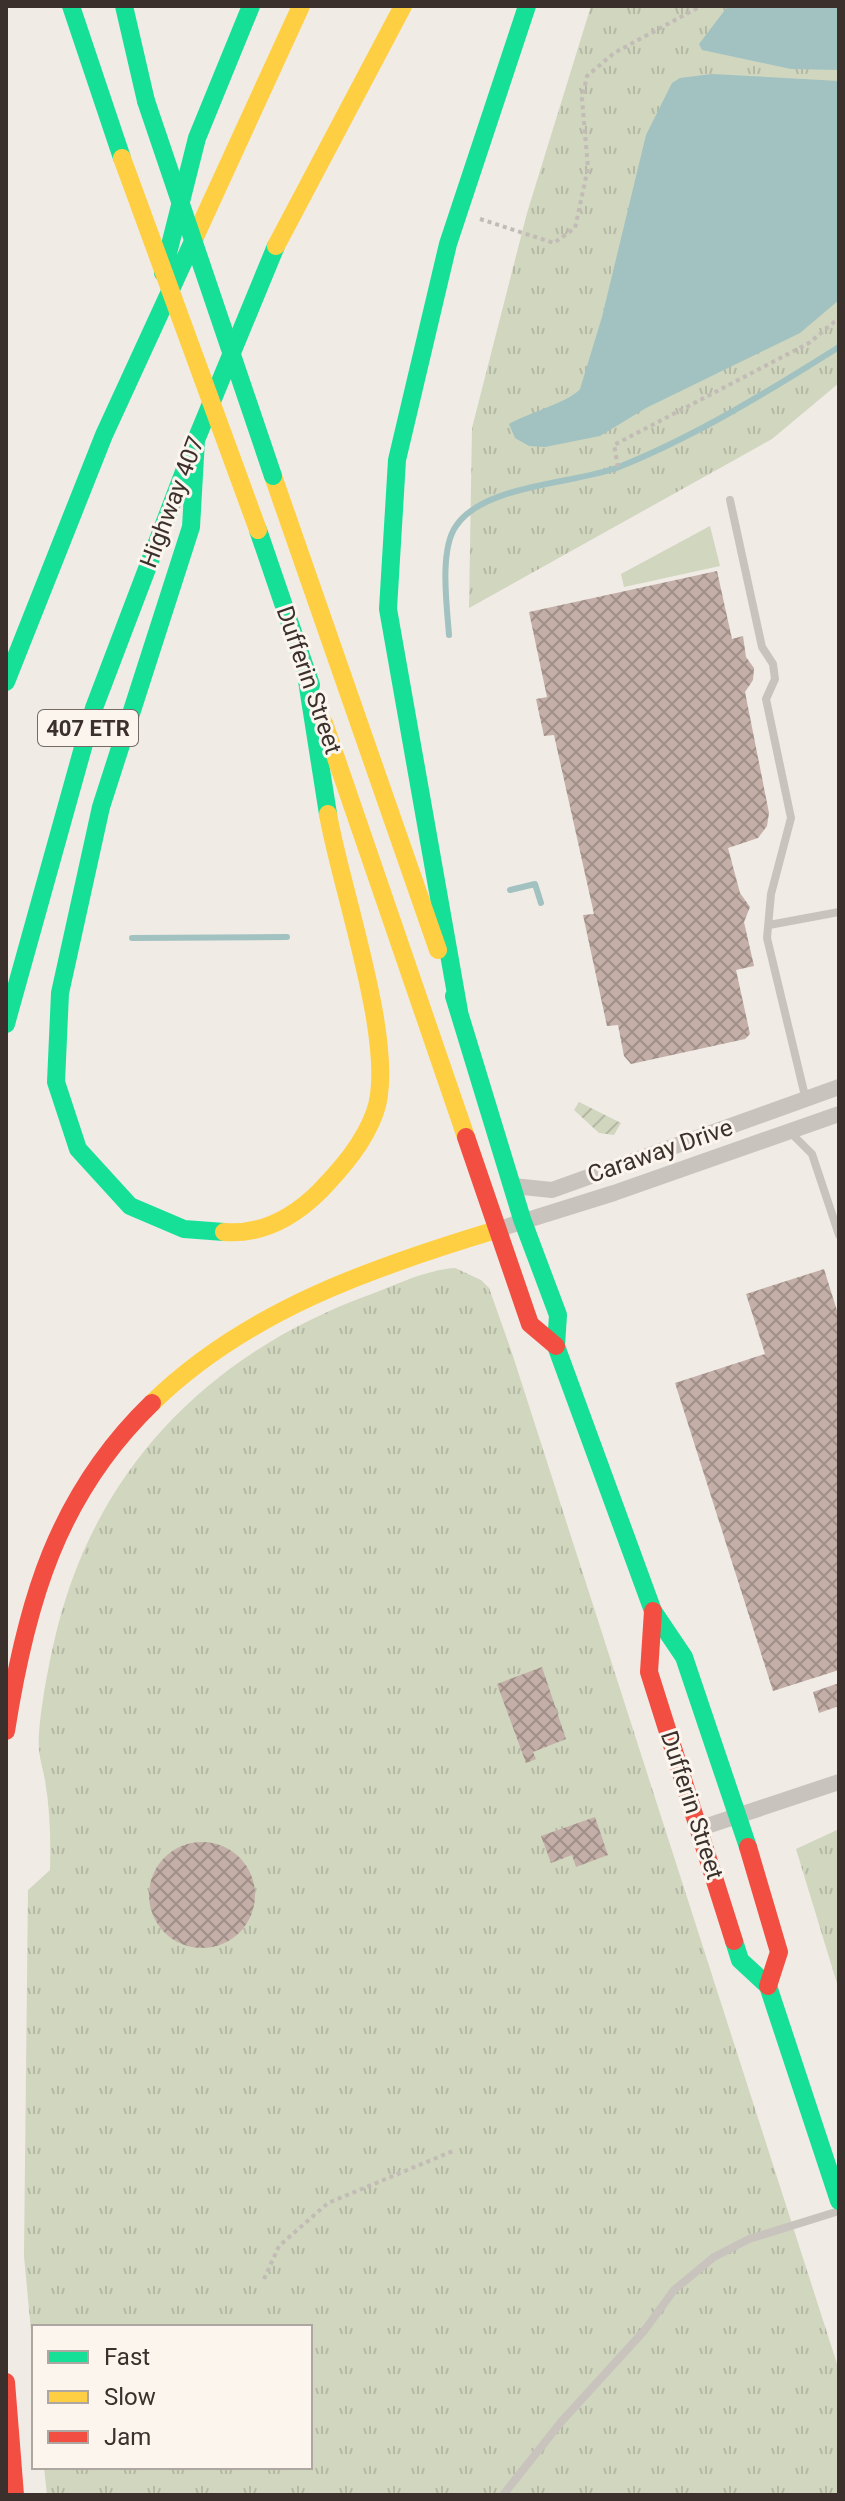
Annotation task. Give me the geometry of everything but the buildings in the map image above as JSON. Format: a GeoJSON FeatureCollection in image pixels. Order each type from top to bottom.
{"type":"FeatureCollection","features":[{"type":"Feature","properties":{"kind":"main road","name":"Dufferin Street"},"geometry":{"type":"LineString","coordinates":[[71,6],[122,158],[258,530],[530,1324],[556,1346]]}},
{"type":"Feature","properties":{"kind":"main road","name":"Dufferin Street"},"geometry":{"type":"LineString","coordinates":[[114,6],[459,1011],[522,1219],[558,1315],[556,1346],[653,1611],[684,1657],[779,1952],[768,1986]]}},
{"type":"Feature","properties":{"kind":"main road"},"geometry":{"type":"LineString","coordinates":[[124,6],[146,101]]}},
{"type":"Feature","properties":{"kind":"main road"},"geometry":{"type":"LineString","coordinates":[[144,347],[197,138],[251,6]]}},
{"type":"Feature","properties":{"kind":"main road"},"geometry":{"type":"LineString","coordinates":[[6,682],[104,435],[301,6]]}},
{"type":"Feature","properties":{"kind":"main road","name":"Highway 407"},"geometry":{"type":"LineString","coordinates":[[6,1024],[94,708],[196,440],[280,236],[403,6]]}},
{"type":"Feature","properties":{"kind":"main road"},"geometry":{"type":"LineString","coordinates":[[459,1011],[388,609],[397,460],[459,212],[527,6]]}},
{"type":"Feature","properties":{"kind":"main road"},"geometry":{"type":"LineString","coordinates":[[196,440],[191,527],[101,807],[60,993],[56,1082],[78,1149],[130,1206],[184,1229],[247,1234],[297,1214],[349,1161],[375,1112],[380,1087],[378,1034],[330,825],[305,668]]}},
{"type":"Feature","properties":{"kind":"main road"},"geometry":{"type":"LineString","coordinates":[[6,1731],[19,1647],[49,1553],[86,1481],[150,1400],[209,1351],[337,1283],[422,1251],[496,1230]]}},
{"type":"Feature","properties":{"kind":"main road","name":"Dufferin Street"},"geometry":{"type":"LineString","coordinates":[[653,1611],[649,1672],[701,1828],[740,1960],[768,1986],[839,2201]]}},
{"type":"Feature","properties":{"kind":"main road"},"geometry":{"type":"LineString","coordinates":[[6,2382],[15,2495]]}},
{"type":"Feature","properties":{"kind":"street","name":"Caraway Drive"},"geometry":{"type":"LineString","coordinates":[[513,1186],[552,1190],[839,1087]]}},
{"type":"Feature","properties":{"kind":"street","name":"Caraway Drive"},"geometry":{"type":"LineString","coordinates":[[496,1230],[522,1219],[614,1193],[839,1114]]}},
{"type":"Feature","properties":{"kind":"street"},"geometry":{"type":"LineString","coordinates":[[701,1828],[839,1782]]}},
{"type":"Feature","properties":{"kind":"lane"},"geometry":{"type":"LineString","coordinates":[[730,500],[762,647],[772,659],[775,679],[766,699],[791,818],[771,894],[767,938],[806,1100]]}},
{"type":"Feature","properties":{"kind":"lane"},"geometry":{"type":"LineString","coordinates":[[769,925],[839,912]]}},
{"type":"Feature","properties":{"kind":"lane"},"geometry":{"type":"LineString","coordinates":[[790,1132],[812,1154],[839,1235]]}},
{"type":"Feature","properties":{"kind":"lane"},"geometry":{"type":"LineString","coordinates":[[503,2495],[561,2422],[644,2331],[674,2290],[714,2257],[749,2239],[839,2211]]}},
{"type":"Feature","properties":{"kind":"path"},"geometry":{"type":"LineString","coordinates":[[459,212],[554,243],[575,228],[588,168],[582,99],[587,76],[614,53],[701,6]]}},
{"type":"Feature","properties":{"kind":"path"},"geometry":{"type":"LineString","coordinates":[[618,467],[614,445],[809,343],[839,318]]}},
{"type":"Feature","properties":{"kind":"path"},"geometry":{"type":"LineString","coordinates":[[264,2279],[279,2246],[328,2203],[453,2151]]}},
{"type":"Feature","properties":{"kind":"green space"},"geometry":{"type":"Polygon","coordinates":[[[591,6],[839,6],[839,383],[772,439],[469,608],[472,428],[527,213],[591,6]]]}},
{"type":"Feature","properties":{"kind":"green space"},"geometry":{"type":"Polygon","coordinates":[[[710,526],[720,566],[624,587],[621,574],[710,526]]]}},
{"type":"Feature","properties":{"kind":"green space"},"geometry":{"type":"Polygon","coordinates":[[[579,1102],[621,1123],[614,1135],[599,1133],[574,1110],[579,1102]]]}},
{"type":"Feature","properties":{"kind":"green space"},"geometry":{"type":"Polygon","coordinates":[[[455,1268],[481,1280],[489,1288],[512,1353],[839,2370],[839,2495],[47,2495],[44,2469],[312,2469],[312,2325],[32,2325],[32,2342],[24,2256],[28,1890],[50,1870],[49,1814],[39,1750],[40,1726],[54,1642],[72,1581],[96,1524],[128,1473],[165,1427],[208,1386],[257,1350],[311,1320],[411,1278],[455,1268]]]}},
{"type":"Feature","properties":{"kind":"green space"},"geometry":{"type":"Polygon","coordinates":[[[839,1829],[839,1990],[796,1849],[839,1829]]]}},
{"type":"Feature","properties":{"kind":"water"},"geometry":{"type":"Polygon","coordinates":[[[728,6],[839,6],[839,70],[791,69],[702,50],[699,44],[728,6]]]}},
{"type":"Feature","properties":{"kind":"water"},"geometry":{"type":"Polygon","coordinates":[[[712,74],[839,81],[839,300],[800,333],[646,408],[600,436],[545,447],[529,446],[515,438],[509,424],[568,398],[580,389],[602,317],[646,135],[672,83],[680,78],[712,74]]]}},
{"type":"Feature","properties":{"kind":"waterway"},"geometry":{"type":"LineString","coordinates":[[449,635],[445,579],[447,549],[456,526],[469,512],[508,493],[601,473],[648,455],[732,412],[839,347]]}},
{"type":"Feature","properties":{"kind":"waterway"},"geometry":{"type":"LineString","coordinates":[[510,890],[535,884],[541,903]]}},
{"type":"Feature","properties":{"kind":"waterway"},"geometry":{"type":"LineString","coordinates":[[132,938],[287,937]]}},
{"type":"Feature","properties":{"kind":"traffic: fast"},"geometry":{"type":"LineString","coordinates":[[71,6],[122,158]]}},
{"type":"Feature","properties":{"kind":"traffic: fast"},"geometry":{"type":"LineString","coordinates":[[124,6],[146,101]]}},
{"type":"Feature","properties":{"kind":"traffic: fast"},"geometry":{"type":"LineString","coordinates":[[163,273],[197,138],[251,6]]}},
{"type":"Feature","properties":{"kind":"traffic: fast"},"geometry":{"type":"LineString","coordinates":[[459,1011],[388,609],[397,460],[448,244],[527,6]]}},
{"type":"Feature","properties":{"kind":"traffic: fast"},"geometry":{"type":"LineString","coordinates":[[146,101],[273,476]]}},
{"type":"Feature","properties":{"kind":"traffic: fast"},"geometry":{"type":"LineString","coordinates":[[6,682],[104,435],[195,237]]}},
{"type":"Feature","properties":{"kind":"traffic: fast"},"geometry":{"type":"LineString","coordinates":[[6,1024],[94,708],[196,440],[276,246]]}},
{"type":"Feature","properties":{"kind":"traffic: fast"},"geometry":{"type":"LineString","coordinates":[[196,440],[191,527],[101,807],[60,993],[56,1082],[78,1149],[130,1206],[184,1229],[224,1232]]}},
{"type":"Feature","properties":{"kind":"traffic: fast"},"geometry":{"type":"LineString","coordinates":[[258,530],[311,685]]}},
{"type":"Feature","properties":{"kind":"traffic: fast"},"geometry":{"type":"LineString","coordinates":[[305,668],[328,814]]}},
{"type":"Feature","properties":{"kind":"traffic: fast"},"geometry":{"type":"LineString","coordinates":[[454,996],[522,1219],[558,1315],[556,1346],[653,1611],[684,1657],[748,1847]]}},
{"type":"Feature","properties":{"kind":"traffic: fast"},"geometry":{"type":"LineString","coordinates":[[734,1941],[740,1960],[768,1986],[839,2201]]}},
{"type":"Feature","properties":{"kind":"traffic: slow"},"geometry":{"type":"LineString","coordinates":[[195,237],[301,6]]}},
{"type":"Feature","properties":{"kind":"traffic: slow"},"geometry":{"type":"LineString","coordinates":[[276,246],[403,6]]}},
{"type":"Feature","properties":{"kind":"traffic: slow"},"geometry":{"type":"LineString","coordinates":[[122,158],[258,530]]}},
{"type":"Feature","properties":{"kind":"traffic: slow"},"geometry":{"type":"LineString","coordinates":[[273,476],[438,950]]}},
{"type":"Feature","properties":{"kind":"traffic: slow"},"geometry":{"type":"LineString","coordinates":[[324,723],[466,1137]]}},
{"type":"Feature","properties":{"kind":"traffic: slow"},"geometry":{"type":"LineString","coordinates":[[224,1232],[251,1231],[276,1223],[299,1209],[320,1191],[359,1145],[375,1112],[380,1084],[373,1009],[328,814]]}},
{"type":"Feature","properties":{"kind":"traffic: slow"},"geometry":{"type":"LineString","coordinates":[[152,1403],[228,1342],[313,1296],[404,1260],[496,1230]]}},
{"type":"Feature","properties":{"kind":"traffic: jam"},"geometry":{"type":"LineString","coordinates":[[466,1137],[530,1324],[556,1346]]}},
{"type":"Feature","properties":{"kind":"traffic: jam"},"geometry":{"type":"LineString","coordinates":[[6,1731],[36,1595],[69,1513],[119,1438],[152,1403]]}},
{"type":"Feature","properties":{"kind":"traffic: jam"},"geometry":{"type":"LineString","coordinates":[[653,1611],[649,1672],[734,1941]]}},
{"type":"Feature","properties":{"kind":"traffic: jam"},"geometry":{"type":"LineString","coordinates":[[748,1847],[779,1952],[768,1986]]}},
{"type":"Feature","properties":{"kind":"traffic: jam"},"geometry":{"type":"LineString","coordinates":[[6,2382],[15,2495]]}}]}
